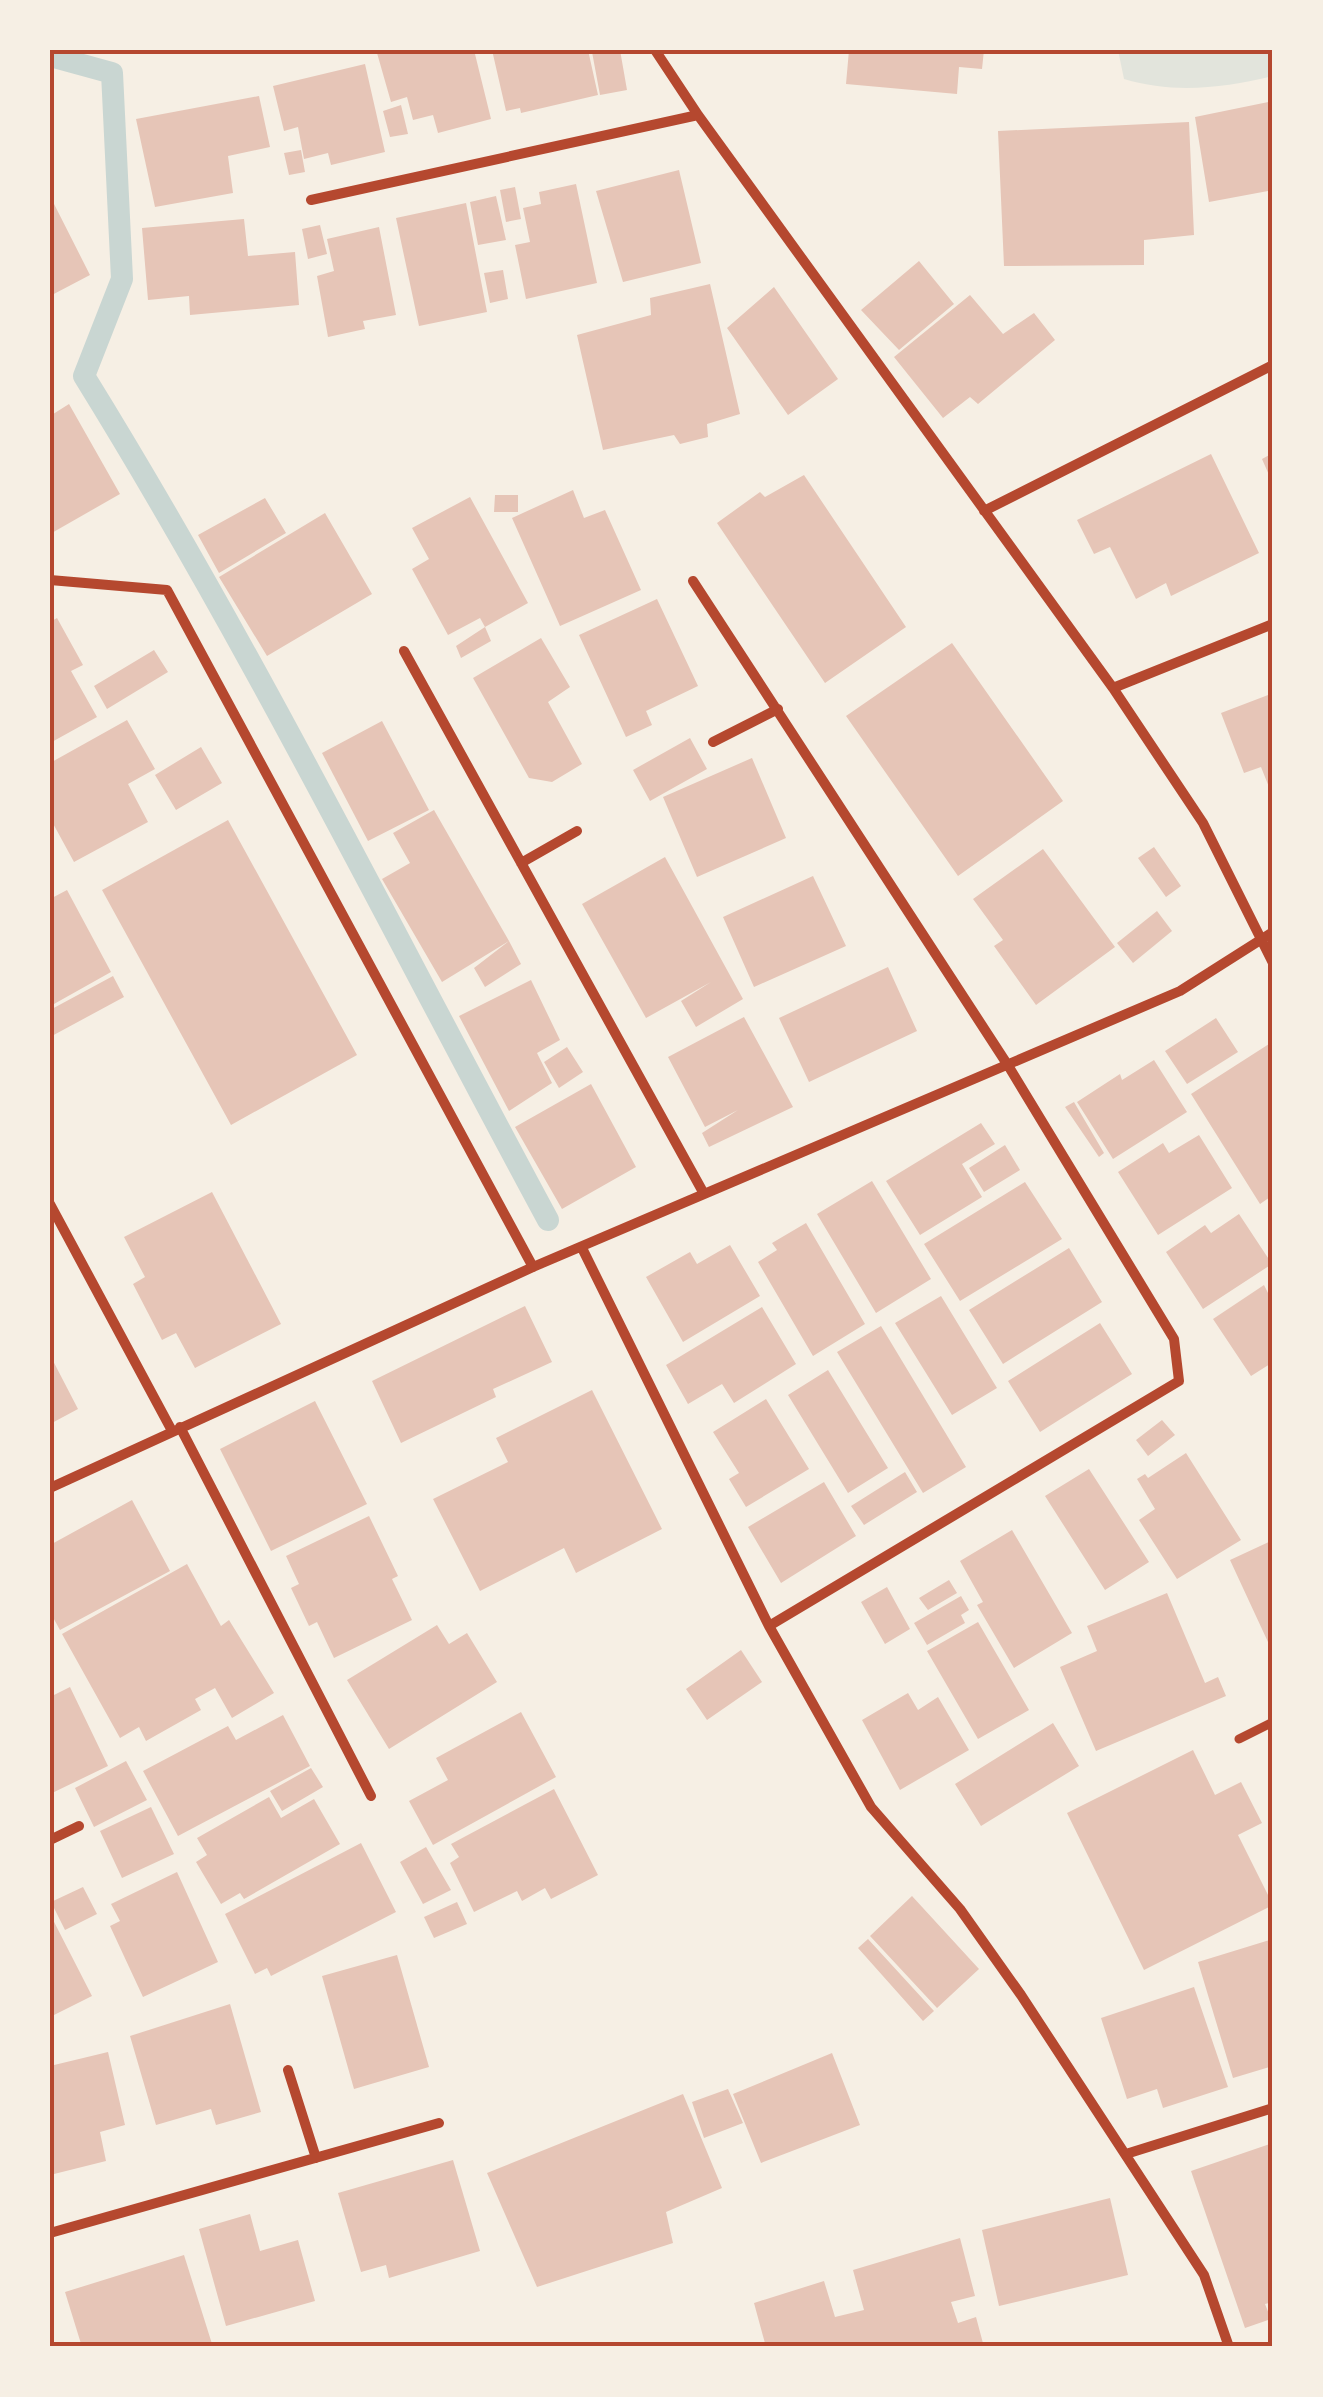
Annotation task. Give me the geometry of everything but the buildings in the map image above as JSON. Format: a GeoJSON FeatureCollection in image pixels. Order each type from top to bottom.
{"type":"FeatureCollection","features":[{"type":"Feature","properties":{"kind":"street"},"geometry":{"type":"LineString","coordinates":[[656,50],[698,115],[1113,688],[1203,823],[1273,963]]}},
{"type":"Feature","properties":{"kind":"street"},"geometry":{"type":"LineString","coordinates":[[311,200],[698,115]]}},
{"type":"Feature","properties":{"kind":"street"},"geometry":{"type":"LineString","coordinates":[[984,511],[1273,366]]}},
{"type":"Feature","properties":{"kind":"street"},"geometry":{"type":"LineString","coordinates":[[50,580],[167,590],[533,1267]]}},
{"type":"Feature","properties":{"kind":"street"},"geometry":{"type":"LineString","coordinates":[[693,581],[1010,1067],[1174,1339],[1179,1381],[768,1626]]}},
{"type":"Feature","properties":{"kind":"street"},"geometry":{"type":"LineString","coordinates":[[1113,688],[1273,624]]}},
{"type":"Feature","properties":{"kind":"street"},"geometry":{"type":"LineString","coordinates":[[404,651],[703,1192]]}},
{"type":"Feature","properties":{"kind":"street"},"geometry":{"type":"LineString","coordinates":[[713,742],[778,709]]}},
{"type":"Feature","properties":{"kind":"street"},"geometry":{"type":"LineString","coordinates":[[521,864],[577,831]]}},
{"type":"Feature","properties":{"kind":"street"},"geometry":{"type":"LineString","coordinates":[[50,1488],[703,1192],[1010,1067],[1180,992],[1273,932]]}},
{"type":"Feature","properties":{"kind":"street"},"geometry":{"type":"LineString","coordinates":[[50,1204],[176,1428],[372,1796]]}},
{"type":"Feature","properties":{"kind":"street"},"geometry":{"type":"LineString","coordinates":[[582,1248],[768,1626],[870,1807],[960,1909],[1126,2154],[1204,2275],[1229,2347]]}},
{"type":"Feature","properties":{"kind":"street"},"geometry":{"type":"LineString","coordinates":[[1238,1739],[1273,1722]]}},
{"type":"Feature","properties":{"kind":"street"},"geometry":{"type":"LineString","coordinates":[[50,1840],[78,1826]]}},
{"type":"Feature","properties":{"kind":"street"},"geometry":{"type":"LineString","coordinates":[[288,2070],[316,2158]]}},
{"type":"Feature","properties":{"kind":"street"},"geometry":{"type":"LineString","coordinates":[[1126,2154],[1273,2108]]}},
{"type":"Feature","properties":{"kind":"street"},"geometry":{"type":"LineString","coordinates":[[50,2233],[439,2123]]}},
{"type":"Feature","properties":{"kind":"shaded area"},"geometry":{"type":"Polygon","coordinates":[[[1118,50],[1273,50],[1273,76],[1198,88],[1143,84],[1124,79],[1118,50]]]}},
{"type":"Feature","properties":{"kind":"waterway"},"geometry":{"type":"LineString","coordinates":[[50,56],[112,73],[122,279],[84,376],[265,688],[548,1220]]}}]}
